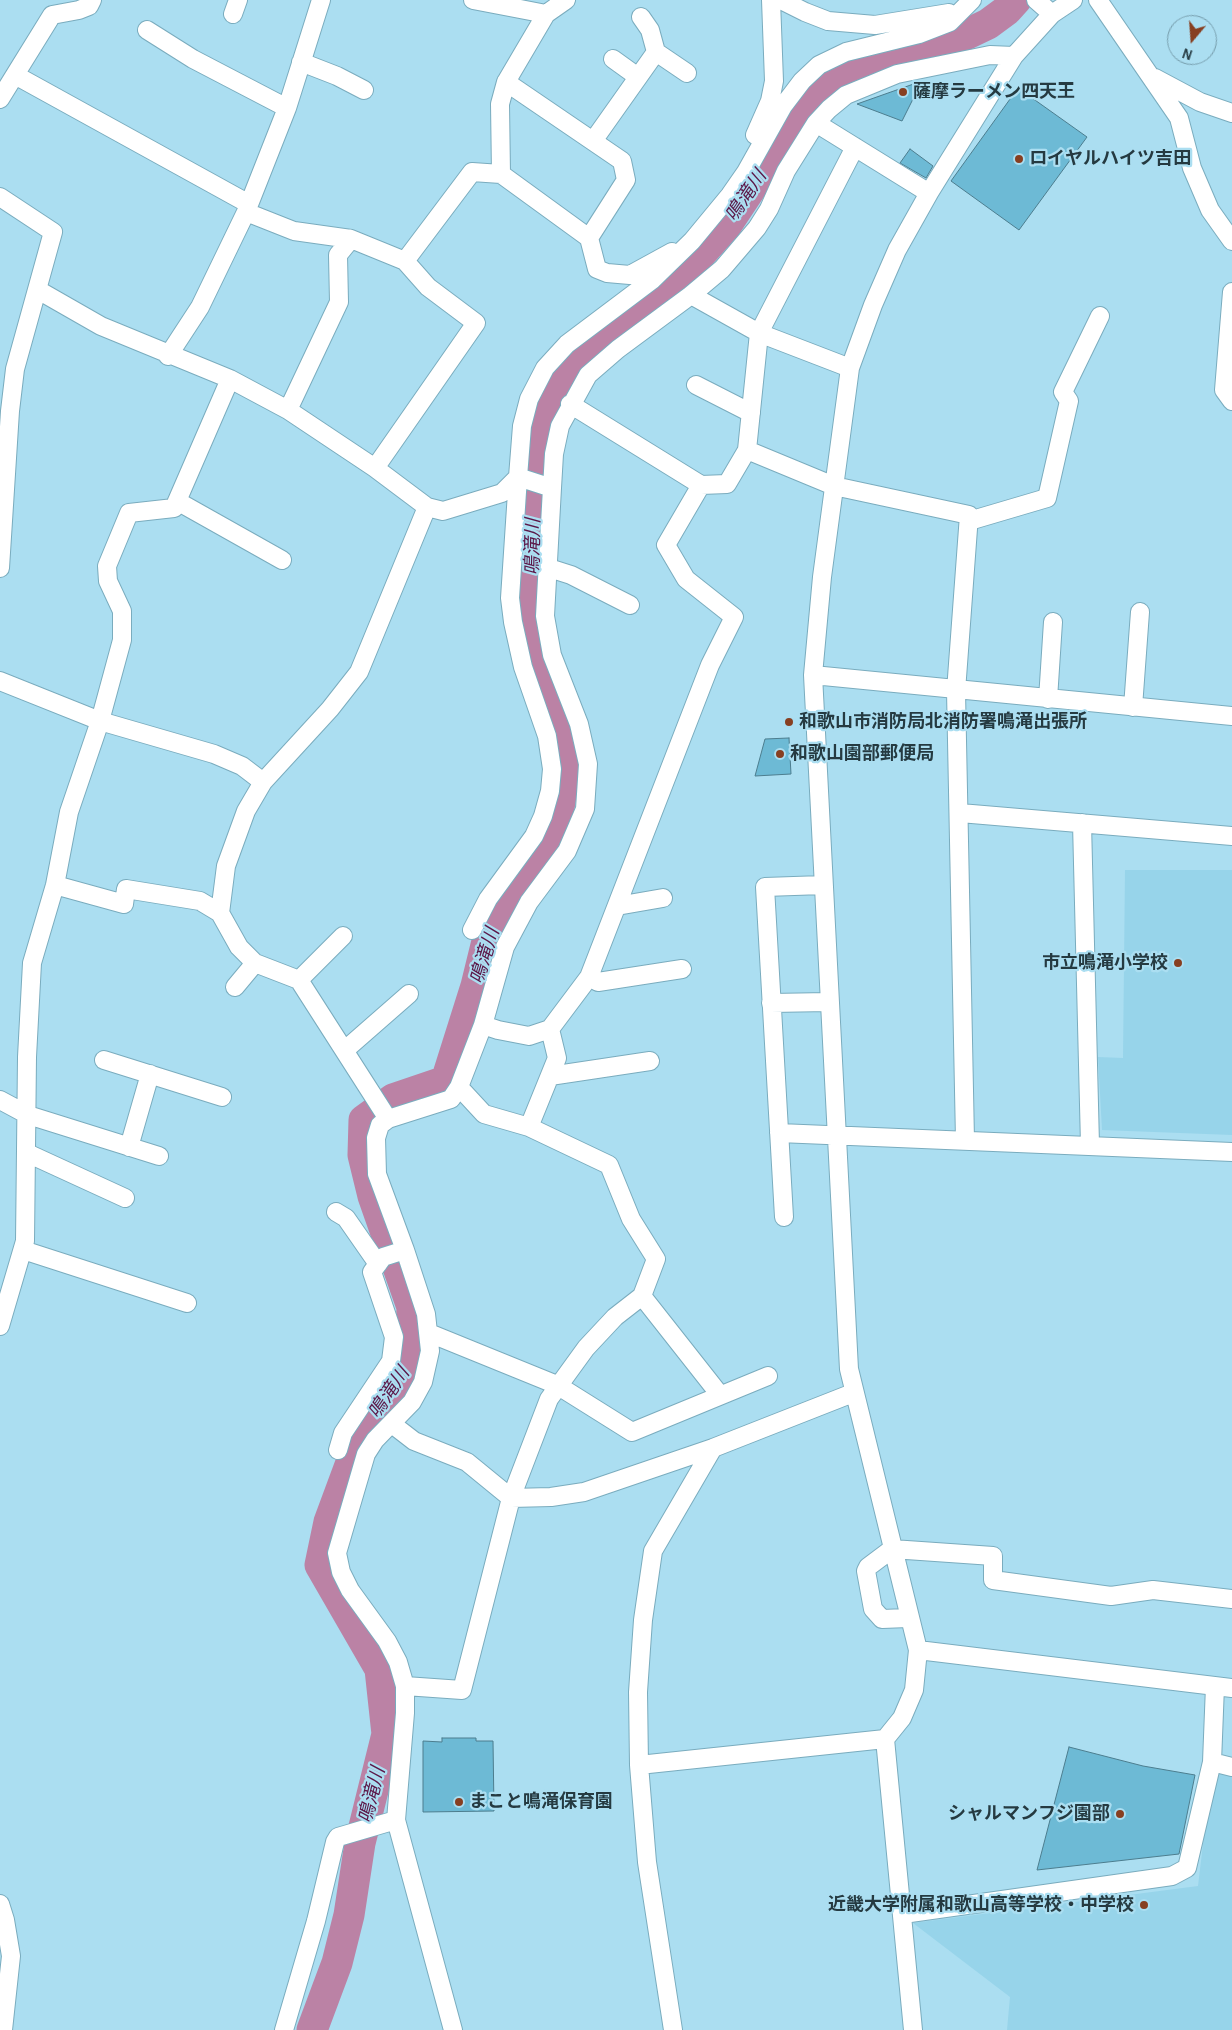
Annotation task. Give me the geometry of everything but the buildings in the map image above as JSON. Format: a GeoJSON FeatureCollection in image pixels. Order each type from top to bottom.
{"type":"FeatureCollection","features":[{"type":"Feature","properties":{"kind":"street"},"geometry":{"type":"LineString","coordinates":[[0,99],[52,15],[89,6],[92,0]]}},
{"type":"Feature","properties":{"kind":"street"},"geometry":{"type":"LineString","coordinates":[[168,356],[200,307],[247,208],[287,108],[321,0]]}},
{"type":"Feature","properties":{"kind":"street"},"geometry":{"type":"LineString","coordinates":[[473,0],[546,14]]}},
{"type":"Feature","properties":{"kind":"street"},"geometry":{"type":"LineString","coordinates":[[501,174],[500,104],[506,82],[546,14],[566,0]]}},
{"type":"Feature","properties":{"kind":"street"},"geometry":{"type":"LineString","coordinates":[[730,196],[770,101],[774,80],[770,0]]}},
{"type":"Feature","properties":{"kind":"street"},"geometry":{"type":"LineString","coordinates":[[781,0],[809,6],[828,21],[875,25],[927,18],[967,5]]}},
{"type":"Feature","properties":{"kind":"street"},"geometry":{"type":"LineString","coordinates":[[1036,0],[1052,14]]}},
{"type":"Feature","properties":{"kind":"street"},"geometry":{"type":"LineString","coordinates":[[913,2030],[885,1739],[902,1718],[914,1690],[918,1650],[908,1618],[853,1393],[849,1369],[828,1002],[813,675],[834,486],[850,368],[873,305],[897,250],[929,193],[1014,56],[1052,14],[1073,0]]}},
{"type":"Feature","properties":{"kind":"street"},"geometry":{"type":"LineString","coordinates":[[1098,0],[1153,77],[1179,118],[1192,168],[1210,210],[1232,241]]}},
{"type":"Feature","properties":{"kind":"street"},"geometry":{"type":"LineString","coordinates":[[472,930],[488,899],[534,836],[543,816],[550,791],[552,768],[547,736],[523,667],[510,598],[521,478],[522,426],[529,399],[544,368],[567,344],[652,280],[692,241],[730,196],[746,172],[783,106],[802,81],[819,65],[846,52],[919,34],[943,25],[950,22],[967,5]]}},
{"type":"Feature","properties":{"kind":"street"},"geometry":{"type":"LineString","coordinates":[[641,17],[650,30],[656,52],[687,74]]}},
{"type":"Feature","properties":{"kind":"street"},"geometry":{"type":"LineString","coordinates":[[147,30],[194,59],[287,108]]}},
{"type":"Feature","properties":{"kind":"street"},"geometry":{"type":"LineString","coordinates":[[593,141],[656,52]]}},
{"type":"Feature","properties":{"kind":"street"},"geometry":{"type":"LineString","coordinates":[[383,1110],[451,1099],[459,1087],[483,1025],[505,947],[529,902],[567,851],[585,809],[588,764],[579,724],[552,655],[545,616],[548,568],[548,486],[560,426],[570,404],[588,375],[618,348],[691,296],[722,268],[757,228],[769,209],[786,171],[816,123],[846,95],[897,74],[990,55],[1014,56]]}},
{"type":"Feature","properties":{"kind":"street"},"geometry":{"type":"LineString","coordinates":[[613,59],[638,77]]}},
{"type":"Feature","properties":{"kind":"street"},"geometry":{"type":"LineString","coordinates":[[301,62],[337,76],[364,90]]}},
{"type":"Feature","properties":{"kind":"street"},"geometry":{"type":"LineString","coordinates":[[15,75],[247,208],[294,231],[352,238],[405,261],[428,287],[476,323],[376,468]]}},
{"type":"Feature","properties":{"kind":"street"},"geometry":{"type":"LineString","coordinates":[[1153,77],[1200,102],[1232,113]]}},
{"type":"Feature","properties":{"kind":"street"},"geometry":{"type":"LineString","coordinates":[[506,82],[622,162],[626,180],[589,238]]}},
{"type":"Feature","properties":{"kind":"street"},"geometry":{"type":"LineString","coordinates":[[816,123],[929,193]]}},
{"type":"Feature","properties":{"kind":"street"},"geometry":{"type":"LineString","coordinates":[[570,404],[701,485],[727,484],[747,450],[758,333],[855,147]]}},
{"type":"Feature","properties":{"kind":"street"},"geometry":{"type":"LineString","coordinates":[[405,261],[472,172],[501,174],[589,238],[598,269],[607,273],[630,275],[692,241]]}},
{"type":"Feature","properties":{"kind":"street"},"geometry":{"type":"LineString","coordinates":[[0,197],[53,232],[5,411],[0,568]]}},
{"type":"Feature","properties":{"kind":"street"},"geometry":{"type":"LineString","coordinates":[[288,410],[339,302],[338,255],[352,238]]}},
{"type":"Feature","properties":{"kind":"street"},"geometry":{"type":"LineString","coordinates":[[38,290],[101,326],[168,356],[230,380],[288,410],[376,468],[427,507],[443,511],[502,492],[521,478]]}},
{"type":"Feature","properties":{"kind":"street"},"geometry":{"type":"LineString","coordinates":[[1232,292],[1224,390],[1232,401]]}},
{"type":"Feature","properties":{"kind":"street"},"geometry":{"type":"LineString","coordinates":[[691,296],[758,333],[850,368]]}},
{"type":"Feature","properties":{"kind":"street"},"geometry":{"type":"LineString","coordinates":[[969,520],[1047,498],[1069,401],[1063,392],[1100,316]]}},
{"type":"Feature","properties":{"kind":"street"},"geometry":{"type":"LineString","coordinates":[[0,1326],[25,1241],[28,1115],[27,1058],[32,963],[55,885],[69,812],[100,721],[122,640],[122,610],[108,581],[108,566],[129,514],[174,508],[230,380]]}},
{"type":"Feature","properties":{"kind":"street"},"geometry":{"type":"LineString","coordinates":[[696,385],[751,413]]}},
{"type":"Feature","properties":{"kind":"street"},"geometry":{"type":"LineString","coordinates":[[747,450],[834,486],[969,515],[956,690],[966,1140]]}},
{"type":"Feature","properties":{"kind":"street"},"geometry":{"type":"LineString","coordinates":[[521,478],[548,486]]}},
{"type":"Feature","properties":{"kind":"street"},"geometry":{"type":"LineString","coordinates":[[483,1025],[529,1036],[550,1029],[589,978],[710,665],[734,617],[686,579],[666,545],[701,485]]}},
{"type":"Feature","properties":{"kind":"street"},"geometry":{"type":"LineString","coordinates":[[177,501],[282,560]]}},
{"type":"Feature","properties":{"kind":"street"},"geometry":{"type":"LineString","coordinates":[[220,913],[226,866],[246,811],[263,782],[330,710],[359,672],[427,507]]}},
{"type":"Feature","properties":{"kind":"street"},"geometry":{"type":"LineString","coordinates":[[548,568],[571,576],[630,605]]}},
{"type":"Feature","properties":{"kind":"street"},"geometry":{"type":"LineString","coordinates":[[1133,707],[1140,612]]}},
{"type":"Feature","properties":{"kind":"street"},"geometry":{"type":"LineString","coordinates":[[1048,699],[1052,622]]}},
{"type":"Feature","properties":{"kind":"street"},"geometry":{"type":"LineString","coordinates":[[813,675],[1232,716]]}},
{"type":"Feature","properties":{"kind":"street"},"geometry":{"type":"LineString","coordinates":[[0,681],[100,721],[214,754],[242,766],[263,782]]}},
{"type":"Feature","properties":{"kind":"street"},"geometry":{"type":"LineString","coordinates":[[960,813],[1232,836]]}},
{"type":"Feature","properties":{"kind":"street"},"geometry":{"type":"LineString","coordinates":[[1082,823],[1090,1145]]}},
{"type":"Feature","properties":{"kind":"street"},"geometry":{"type":"LineString","coordinates":[[55,885],[124,904],[126,889],[200,901],[220,913],[239,947],[255,963],[299,980],[383,1110],[376,1138],[377,1174],[426,1314],[430,1351],[423,1382],[412,1402],[375,1440],[366,1454],[338,1553],[341,1572],[350,1590],[387,1641],[398,1662],[405,1686],[406,1713],[396,1820],[453,2030]]}},
{"type":"Feature","properties":{"kind":"street"},"geometry":{"type":"LineString","coordinates":[[784,1217],[766,887],[823,885]]}},
{"type":"Feature","properties":{"kind":"street"},"geometry":{"type":"LineString","coordinates":[[617,906],[663,898]]}},
{"type":"Feature","properties":{"kind":"street"},"geometry":{"type":"LineString","coordinates":[[299,980],[343,936]]}},
{"type":"Feature","properties":{"kind":"street"},"geometry":{"type":"LineString","coordinates":[[235,987],[255,963]]}},
{"type":"Feature","properties":{"kind":"street"},"geometry":{"type":"LineString","coordinates":[[589,978],[598,982],[682,969]]}},
{"type":"Feature","properties":{"kind":"street"},"geometry":{"type":"LineString","coordinates":[[345,1050],[409,994]]}},
{"type":"Feature","properties":{"kind":"street"},"geometry":{"type":"LineString","coordinates":[[772,1003],[828,1002]]}},
{"type":"Feature","properties":{"kind":"street"},"geometry":{"type":"LineString","coordinates":[[529,1127],[557,1058],[550,1029]]}},
{"type":"Feature","properties":{"kind":"street"},"geometry":{"type":"LineString","coordinates":[[104,1060],[222,1097]]}},
{"type":"Feature","properties":{"kind":"street"},"geometry":{"type":"LineString","coordinates":[[550,1076],[650,1061]]}},
{"type":"Feature","properties":{"kind":"street"},"geometry":{"type":"LineString","coordinates":[[128,1147],[150,1074]]}},
{"type":"Feature","properties":{"kind":"street"},"geometry":{"type":"LineString","coordinates":[[405,1686],[462,1690],[511,1498],[549,1399],[557,1385],[586,1348],[615,1317],[642,1296],[656,1259],[632,1219],[609,1165],[529,1127],[484,1114],[459,1087]]}},
{"type":"Feature","properties":{"kind":"street"},"geometry":{"type":"LineString","coordinates":[[0,1100],[28,1115],[159,1156]]}},
{"type":"Feature","properties":{"kind":"street"},"geometry":{"type":"LineString","coordinates":[[779,1133],[1232,1152]]}},
{"type":"Feature","properties":{"kind":"street"},"geometry":{"type":"LineString","coordinates":[[27,1153],[125,1198]]}},
{"type":"Feature","properties":{"kind":"street"},"geometry":{"type":"LineString","coordinates":[[336,1212],[346,1218],[381,1260]]}},
{"type":"Feature","properties":{"kind":"street"},"geometry":{"type":"LineString","coordinates":[[23,1250],[187,1303]]}},
{"type":"Feature","properties":{"kind":"street"},"geometry":{"type":"LineString","coordinates":[[338,1450],[343,1433],[372,1392],[390,1361],[394,1337],[372,1272],[381,1260],[403,1250]]}},
{"type":"Feature","properties":{"kind":"street"},"geometry":{"type":"LineString","coordinates":[[642,1296],[720,1395]]}},
{"type":"Feature","properties":{"kind":"street"},"geometry":{"type":"LineString","coordinates":[[429,1333],[557,1385],[632,1432],[768,1376]]}},
{"type":"Feature","properties":{"kind":"street"},"geometry":{"type":"LineString","coordinates":[[392,1424],[414,1442],[467,1462],[511,1498],[551,1497],[584,1492],[713,1448],[853,1393]]}},
{"type":"Feature","properties":{"kind":"street"},"geometry":{"type":"LineString","coordinates":[[673,2030],[647,1862],[639,1765],[638,1692],[642,1629],[653,1551],[713,1448]]}},
{"type":"Feature","properties":{"kind":"street"},"geometry":{"type":"LineString","coordinates":[[908,1618],[882,1620],[873,1609],[866,1571],[868,1567],[892,1549],[993,1556],[993,1580],[1111,1596],[1153,1590],[1232,1599]]}},
{"type":"Feature","properties":{"kind":"street"},"geometry":{"type":"LineString","coordinates":[[903,1914],[1172,1876],[1188,1868],[1212,1762],[1224,1687],[918,1650]]}},
{"type":"Feature","properties":{"kind":"street"},"geometry":{"type":"LineString","coordinates":[[639,1765],[885,1739]]}},
{"type":"Feature","properties":{"kind":"street"},"geometry":{"type":"LineString","coordinates":[[1212,1762],[1232,1767]]}},
{"type":"Feature","properties":{"kind":"street"},"geometry":{"type":"LineString","coordinates":[[284,2030],[316,1921],[335,1842],[338,1837],[396,1820]]}},
{"type":"Feature","properties":{"kind":"street"},"geometry":{"type":"LineString","coordinates":[[0,1904],[5,1920],[11,1956],[3,2030]]}},
{"type":"Feature","properties":{"kind":"shaded area","name":"市立鳴滝小学校"},"geometry":{"type":"Polygon","coordinates":[[[1125,870],[1232,870],[1232,1135],[1102,1130],[1098,1057],[1123,1058],[1125,870]]]}},
{"type":"Feature","properties":{"kind":"shaded area","name":"近畿大学附属和歌山高等学校・中学校"},"geometry":{"type":"Polygon","coordinates":[[[1221,1770],[1232,1773],[1232,2030],[1007,2030],[1010,1997],[913,1923],[1198,1886],[1211,1777],[1221,1770]]]}},
{"type":"Feature","properties":{"kind":"waterway","name":"鳴滝川"},"geometry":{"type":"LineString","coordinates":[[312,2030],[337,1963],[349,1915],[360,1843],[387,1734],[380,1669],[320,1565],[329,1522],[362,1433],[386,1401],[410,1363],[412,1307],[373,1196],[363,1155],[364,1120],[393,1099],[446,1081],[476,986],[490,929],[557,820],[568,753],[531,635],[530,568],[535,461],[544,413],[554,388],[586,350],[619,318],[691,265],[726,226],[809,101],[832,81],[865,60],[963,36],[988,24],[1007,10],[1016,0]]}},
{"type":"Feature","properties":{"kind":"place","name":"薩摩ラーメン四天王"},"geometry":{"type":"Point","coordinates":[903,92]}},
{"type":"Feature","properties":{"kind":"place","name":"ロイヤルハイツ吉田"},"geometry":{"type":"Point","coordinates":[1019,159]}},
{"type":"Feature","properties":{"kind":"place","name":"和歌山市消防局北消防署鳴滝出張所"},"geometry":{"type":"Point","coordinates":[789,722]}},
{"type":"Feature","properties":{"kind":"place","name":"和歌山園部郵便局"},"geometry":{"type":"Point","coordinates":[780,754]}},
{"type":"Feature","properties":{"kind":"place","name":"市立鳴滝小学校"},"geometry":{"type":"Point","coordinates":[1178,963]}},
{"type":"Feature","properties":{"kind":"place","name":"まこと鳴滝保育園"},"geometry":{"type":"Point","coordinates":[459,1802]}},
{"type":"Feature","properties":{"kind":"place","name":"シャルマンフジ園部"},"geometry":{"type":"Point","coordinates":[1120,1814]}},
{"type":"Feature","properties":{"kind":"place","name":"近畿大学附属和歌山高等学校・中学校"},"geometry":{"type":"Point","coordinates":[1144,1905]}}]}
